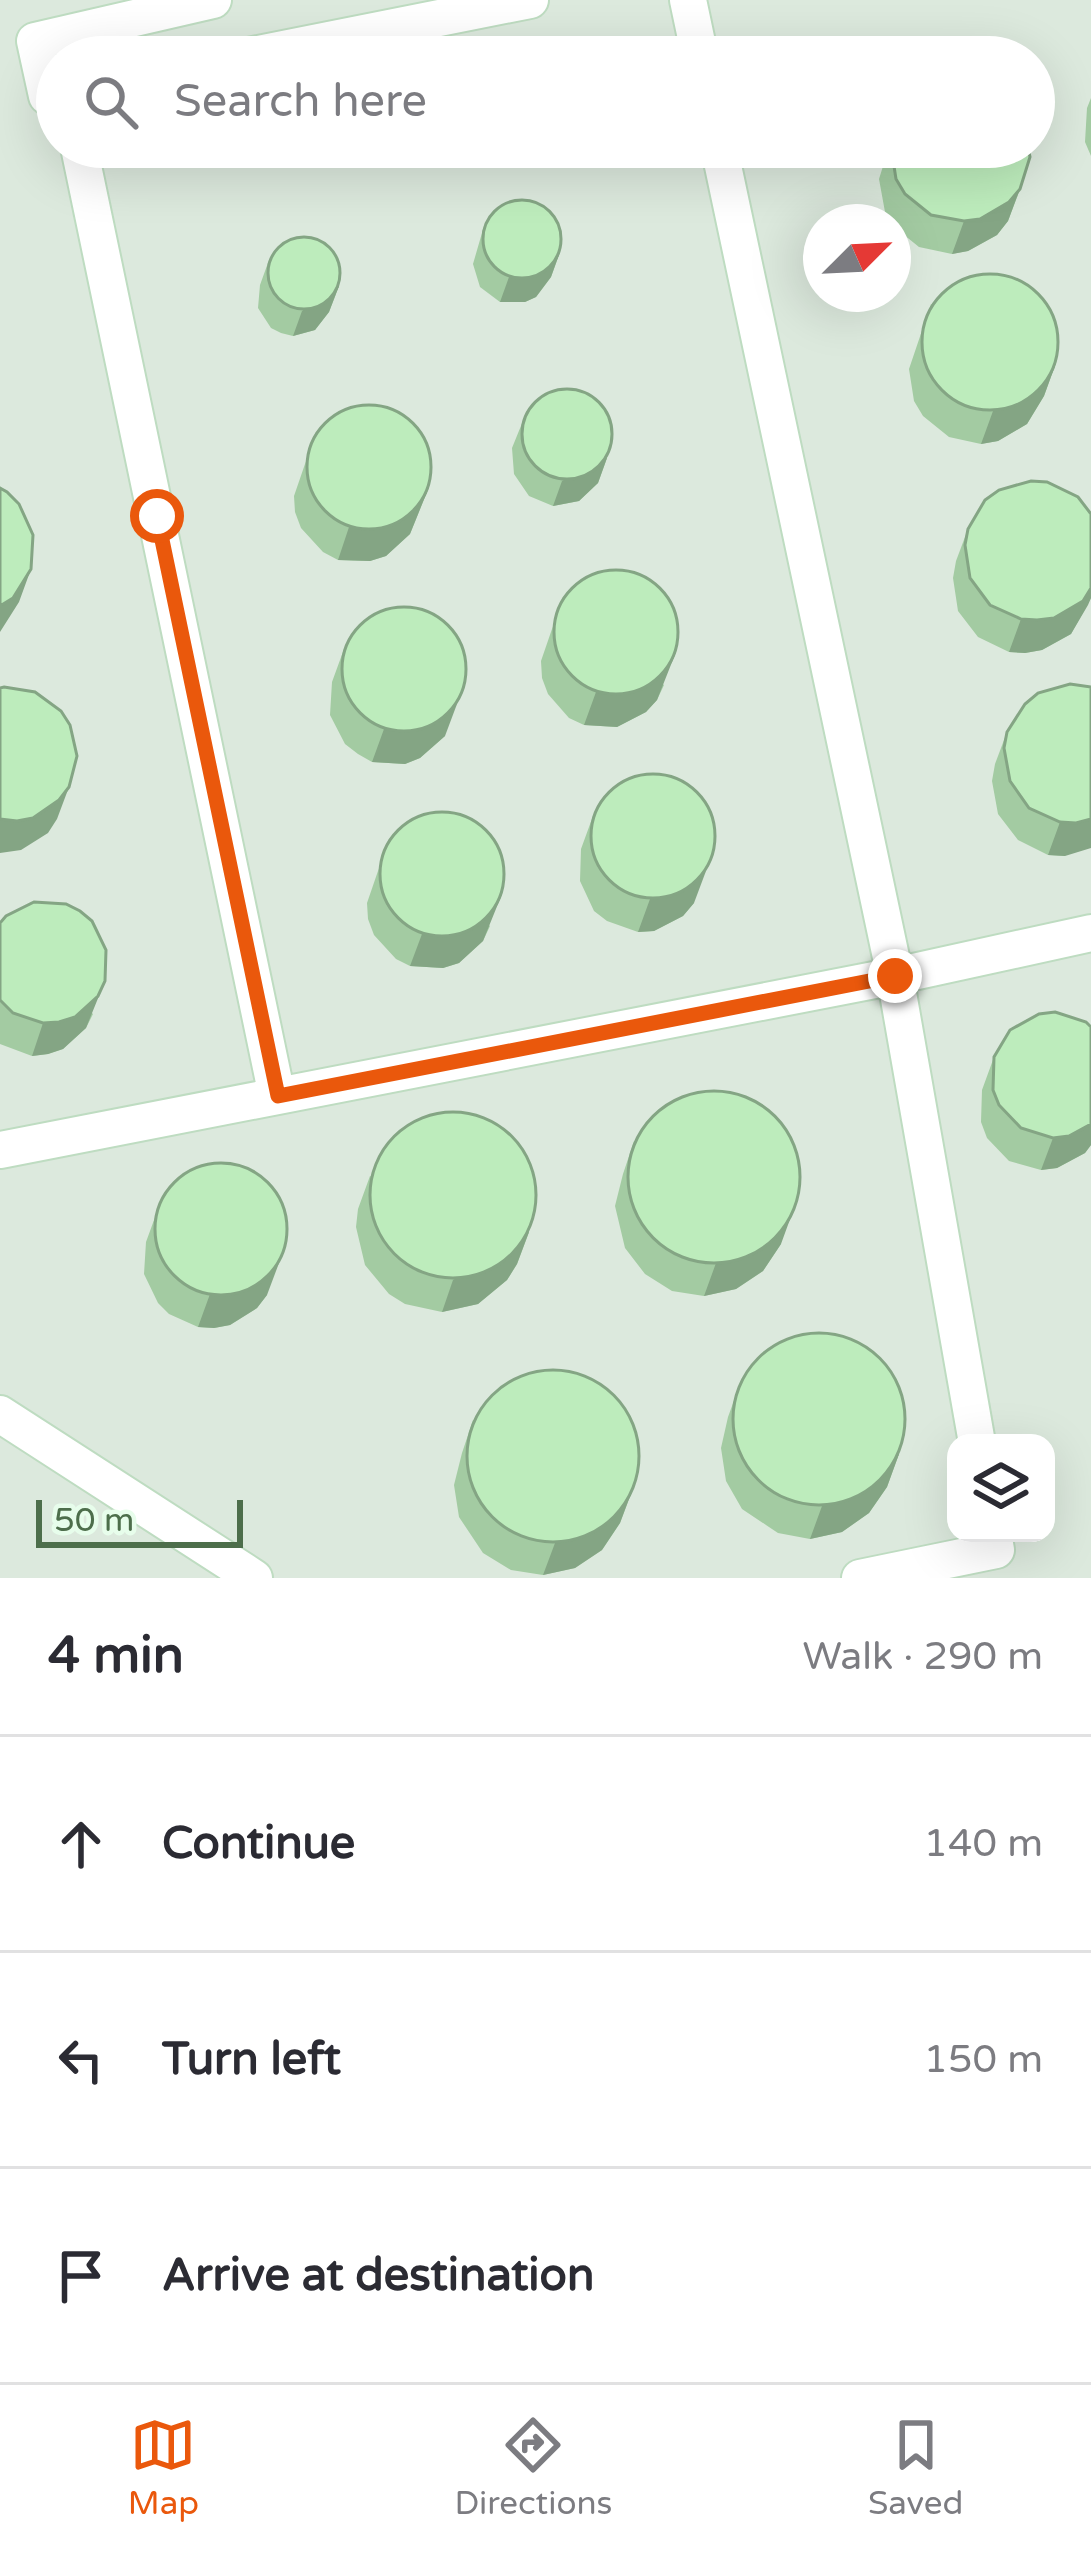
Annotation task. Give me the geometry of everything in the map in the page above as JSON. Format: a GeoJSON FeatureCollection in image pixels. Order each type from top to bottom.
{"type":"FeatureCollection","features":[{"type":"Feature","properties":{"kind":"street"},"geometry":{"type":"LineString","coordinates":[[57,36],[213,0]]}},
{"type":"Feature","properties":{"kind":"street"},"geometry":{"type":"LineString","coordinates":[[349,36],[530,0]]}},
{"type":"Feature","properties":{"kind":"street"},"geometry":{"type":"LineString","coordinates":[[688,0],[696,36]]}},
{"type":"Feature","properties":{"kind":"street"},"geometry":{"type":"LineString","coordinates":[[83,168],[278,1096]]}},
{"type":"Feature","properties":{"kind":"street"},"geometry":{"type":"LineString","coordinates":[[723,168],[895,976],[975,1434]]}},
{"type":"Feature","properties":{"kind":"street"},"geometry":{"type":"LineString","coordinates":[[0,1150],[895,976],[1091,932]]}},
{"type":"Feature","properties":{"kind":"street"},"geometry":{"type":"LineString","coordinates":[[0,1414],[254,1578]]}},
{"type":"Feature","properties":{"kind":"street"},"geometry":{"type":"LineString","coordinates":[[860,1578],[996,1550],[995,1542]]}},
{"type":"Feature","properties":{"kind":"shaded area"},"geometry":{"type":"Polygon","coordinates":[[[0,0],[1091,0],[1091,1578],[0,1578],[0,0]]]}},
{"type":"Feature","properties":{"kind":"building"},"geometry":{"type":"Polygon","coordinates":[[[894,168],[1027,168],[1020,189],[1009,202],[980,219],[964,221],[931,215],[905,194],[894,168]]]}},
{"type":"Feature","properties":{"kind":"building"},"geometry":{"type":"Polygon","coordinates":[[[522,200],[549,212],[561,239],[549,266],[522,278],[495,266],[483,239],[495,212],[522,200]]]}},
{"type":"Feature","properties":{"kind":"building"},"geometry":{"type":"Polygon","coordinates":[[[304,237],[330,247],[340,273],[330,299],[304,309],[278,299],[268,273],[278,247],[304,237]]]}},
{"type":"Feature","properties":{"kind":"building"},"geometry":{"type":"Polygon","coordinates":[[[990,274],[1016,279],[1038,294],[1053,316],[1058,342],[1053,368],[1038,390],[1016,405],[990,410],[964,405],[942,390],[927,368],[922,342],[927,316],[942,294],[964,279],[990,274]]]}},
{"type":"Feature","properties":{"kind":"building"},"geometry":{"type":"Polygon","coordinates":[[[567,389],[584,392],[599,402],[609,417],[609,451],[599,466],[584,476],[567,479],[550,476],[535,466],[525,451],[522,434],[525,417],[535,402],[550,392],[567,389]]]}},
{"type":"Feature","properties":{"kind":"building"},"geometry":{"type":"Polygon","coordinates":[[[369,405],[393,410],[413,423],[426,443],[431,467],[426,491],[413,511],[393,524],[369,529],[345,524],[325,511],[312,491],[307,467],[312,443],[325,423],[345,410],[369,405]]]}},
{"type":"Feature","properties":{"kind":"building"},"geometry":{"type":"Polygon","coordinates":[[[1031,481],[1047,482],[1078,497],[1091,514],[1091,588],[1083,601],[1054,618],[1037,620],[1021,619],[990,605],[970,578],[965,545],[968,529],[985,500],[999,490],[1031,481]]]}},
{"type":"Feature","properties":{"kind":"building"},"geometry":{"type":"Polygon","coordinates":[[[0,488],[19,504],[33,535],[31,569],[13,598],[0,606],[0,488]]]}},
{"type":"Feature","properties":{"kind":"building"},"geometry":{"type":"Polygon","coordinates":[[[616,570],[640,575],[660,588],[673,608],[678,632],[673,656],[660,676],[640,689],[616,694],[592,689],[572,676],[559,656],[554,632],[559,608],[572,588],[592,575],[616,570]]]}},
{"type":"Feature","properties":{"kind":"building"},"geometry":{"type":"Polygon","coordinates":[[[404,607],[428,612],[448,625],[461,645],[466,669],[461,693],[448,713],[428,726],[404,731],[380,726],[360,713],[347,693],[342,669],[347,645],[360,625],[380,612],[404,607]]]}},
{"type":"Feature","properties":{"kind":"building"},"geometry":{"type":"Polygon","coordinates":[[[1070,684],[1091,687],[1091,819],[1076,823],[1060,822],[1029,808],[1010,781],[1004,748],[1007,732],[1025,704],[1038,693],[1070,684]]]}},
{"type":"Feature","properties":{"kind":"building"},"geometry":{"type":"Polygon","coordinates":[[[0,688],[35,692],[61,711],[70,725],[77,756],[69,787],[59,800],[33,818],[17,821],[0,819],[0,688]]]}},
{"type":"Feature","properties":{"kind":"building"},"geometry":{"type":"Polygon","coordinates":[[[653,774],[677,779],[697,792],[710,812],[715,836],[710,860],[697,880],[677,893],[653,898],[629,893],[609,880],[596,860],[591,836],[596,812],[609,792],[629,779],[653,774]]]}},
{"type":"Feature","properties":{"kind":"building"},"geometry":{"type":"Polygon","coordinates":[[[442,812],[466,817],[486,830],[499,850],[504,874],[499,898],[486,918],[466,931],[442,936],[418,931],[398,918],[385,898],[380,874],[385,850],[398,830],[418,817],[442,812]]]}},
{"type":"Feature","properties":{"kind":"building"},"geometry":{"type":"Polygon","coordinates":[[[34,902],[66,904],[80,911],[92,921],[106,950],[105,981],[98,996],[75,1017],[59,1022],[43,1023],[13,1013],[0,1000],[0,923],[34,902]]]}},
{"type":"Feature","properties":{"kind":"building"},"geometry":{"type":"Polygon","coordinates":[[[1055,1012],[1091,1027],[1091,1124],[1069,1136],[1053,1138],[1021,1128],[999,1105],[993,1090],[994,1057],[1010,1030],[1039,1014],[1055,1012]]]}},
{"type":"Feature","properties":{"kind":"building"},"geometry":{"type":"Polygon","coordinates":[[[714,1091],[747,1098],[775,1116],[793,1144],[800,1177],[793,1210],[775,1238],[747,1256],[714,1263],[681,1256],[653,1238],[635,1210],[628,1177],[635,1144],[653,1116],[681,1098],[714,1091]]]}},
{"type":"Feature","properties":{"kind":"building"},"geometry":{"type":"Polygon","coordinates":[[[453,1112],[485,1118],[512,1136],[530,1163],[536,1195],[530,1227],[512,1254],[485,1272],[453,1278],[421,1272],[394,1254],[376,1227],[370,1195],[376,1163],[394,1136],[421,1118],[453,1112]]]}},
{"type":"Feature","properties":{"kind":"building"},"geometry":{"type":"Polygon","coordinates":[[[221,1163],[246,1168],[267,1183],[282,1204],[287,1229],[282,1254],[267,1275],[246,1290],[221,1295],[196,1290],[175,1275],[160,1254],[155,1229],[160,1204],[175,1183],[196,1168],[221,1163]]]}},
{"type":"Feature","properties":{"kind":"building"},"geometry":{"type":"Polygon","coordinates":[[[819,1333],[852,1340],[879,1359],[898,1386],[905,1419],[898,1452],[879,1479],[852,1498],[819,1505],[786,1498],[759,1479],[740,1452],[733,1419],[740,1386],[759,1359],[786,1340],[819,1333]]]}},
{"type":"Feature","properties":{"kind":"building"},"geometry":{"type":"Polygon","coordinates":[[[553,1370],[586,1377],[614,1395],[632,1423],[639,1456],[632,1489],[614,1517],[586,1535],[553,1542],[520,1535],[492,1517],[474,1489],[467,1456],[474,1423],[492,1395],[520,1377],[553,1370]]]}},
{"type":"Feature","properties":{"kind":"route"},"geometry":{"type":"LineString","coordinates":[[157,516],[278,1096],[895,976]]}}]}
